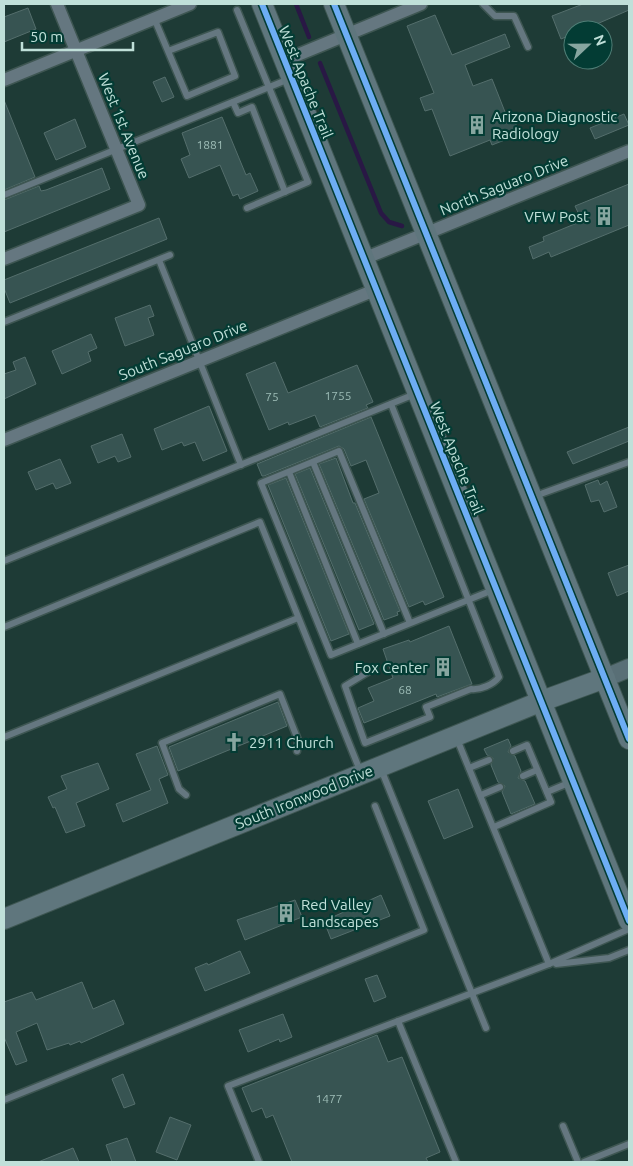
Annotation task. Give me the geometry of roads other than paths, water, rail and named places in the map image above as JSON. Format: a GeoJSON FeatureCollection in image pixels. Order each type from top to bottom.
{"type":"FeatureCollection","features":[{"type":"Feature","properties":{"kind":"main road","name":"West Apache Trail"},"geometry":{"type":"LineString","coordinates":[[262,4],[629,921]]}},
{"type":"Feature","properties":{"kind":"main road"},"geometry":{"type":"LineString","coordinates":[[334,4],[629,739]]}},
{"type":"Feature","properties":{"kind":"main road"},"geometry":{"type":"LineString","coordinates":[[605,678],[629,668]]}},
{"type":"Feature","properties":{"kind":"main road","name":"South Ironwood Drive"},"geometry":{"type":"LineString","coordinates":[[4,919],[542,701],[605,678]]}},
{"type":"Feature","properties":{"kind":"street","name":"West 1st Avenue"},"geometry":{"type":"LineString","coordinates":[[4,259],[139,205],[57,4]]}},
{"type":"Feature","properties":{"kind":"street"},"geometry":{"type":"LineString","coordinates":[[4,80],[190,4]]}},
{"type":"Feature","properties":{"kind":"street"},"geometry":{"type":"LineString","coordinates":[[287,70],[346,34],[421,4]]}},
{"type":"Feature","properties":{"kind":"street","name":"North Saguaro Drive"},"geometry":{"type":"LineString","coordinates":[[363,259],[629,151]]}},
{"type":"Feature","properties":{"kind":"street","name":"South Saguaro Drive"},"geometry":{"type":"LineString","coordinates":[[4,440],[375,290]]}},
{"type":"Feature","properties":{"kind":"lane"},"geometry":{"type":"LineString","coordinates":[[483,4],[495,16],[514,16],[528,47]]}},
{"type":"Feature","properties":{"kind":"lane"},"geometry":{"type":"LineString","coordinates":[[237,10],[308,182],[247,208]]}},
{"type":"Feature","properties":{"kind":"lane"},"geometry":{"type":"LineString","coordinates":[[154,18],[187,96],[235,76],[218,32],[168,51]]}},
{"type":"Feature","properties":{"kind":"lane"},"geometry":{"type":"LineString","coordinates":[[4,195],[269,87],[287,70]]}},
{"type":"Feature","properties":{"kind":"lane"},"geometry":{"type":"LineString","coordinates":[[233,102],[238,113],[252,107],[285,192]]}},
{"type":"Feature","properties":{"kind":"lane"},"geometry":{"type":"LineString","coordinates":[[4,322],[170,255]]}},
{"type":"Feature","properties":{"kind":"lane"},"geometry":{"type":"LineString","coordinates":[[160,260],[241,464]]}},
{"type":"Feature","properties":{"kind":"lane"},"geometry":{"type":"LineString","coordinates":[[4,561],[417,393]]}},
{"type":"Feature","properties":{"kind":"lane"},"geometry":{"type":"LineString","coordinates":[[368,672],[345,686],[365,743],[430,717],[426,707],[496,682],[499,678],[391,404]]}},
{"type":"Feature","properties":{"kind":"lane"},"geometry":{"type":"LineString","coordinates":[[410,623],[339,450],[261,483],[331,655],[496,589]]}},
{"type":"Feature","properties":{"kind":"lane"},"geometry":{"type":"LineString","coordinates":[[313,462],[384,634]]}},
{"type":"Feature","properties":{"kind":"lane"},"geometry":{"type":"LineString","coordinates":[[532,497],[629,462]]}},
{"type":"Feature","properties":{"kind":"lane"},"geometry":{"type":"LineString","coordinates":[[288,472],[358,644]]}},
{"type":"Feature","properties":{"kind":"lane"},"geometry":{"type":"LineString","coordinates":[[4,627],[260,522],[298,618],[371,770],[486,1028]]}},
{"type":"Feature","properties":{"kind":"lane"},"geometry":{"type":"LineString","coordinates":[[4,737],[298,618]]}},
{"type":"Feature","properties":{"kind":"lane"},"geometry":{"type":"LineString","coordinates":[[186,795],[179,789],[162,744],[280,694],[298,740],[297,751]]}},
{"type":"Feature","properties":{"kind":"lane"},"geometry":{"type":"LineString","coordinates":[[456,736],[549,964]]}},
{"type":"Feature","properties":{"kind":"lane"},"geometry":{"type":"LineString","coordinates":[[494,827],[551,802],[527,745],[512,750]]}},
{"type":"Feature","properties":{"kind":"lane"},"geometry":{"type":"LineString","coordinates":[[469,768],[489,760]]}},
{"type":"Feature","properties":{"kind":"lane"},"geometry":{"type":"LineString","coordinates":[[523,776],[537,770]]}},
{"type":"Feature","properties":{"kind":"lane"},"geometry":{"type":"LineString","coordinates":[[547,792],[573,780]]}},
{"type":"Feature","properties":{"kind":"lane"},"geometry":{"type":"LineString","coordinates":[[481,795],[500,787]]}},
{"type":"Feature","properties":{"kind":"lane"},"geometry":{"type":"LineString","coordinates":[[4,1100],[424,930],[375,806]]}},
{"type":"Feature","properties":{"kind":"lane"},"geometry":{"type":"LineString","coordinates":[[259,1162],[228,1086],[549,964],[629,929]]}},
{"type":"Feature","properties":{"kind":"lane"},"geometry":{"type":"LineString","coordinates":[[549,964],[609,958],[629,950]]}},
{"type":"Feature","properties":{"kind":"lane"},"geometry":{"type":"LineString","coordinates":[[398,1021],[456,1162]]}},
{"type":"Feature","properties":{"kind":"lane"},"geometry":{"type":"LineString","coordinates":[[563,1126],[578,1162]]}},
{"type":"Feature","properties":{"kind":"lane"},"geometry":{"type":"LineString","coordinates":[[584,1162],[629,1144]]}},
{"type":"Feature","properties":{"kind":"waterway"},"geometry":{"type":"LineString","coordinates":[[296,4],[309,37]]}},
{"type":"Feature","properties":{"kind":"waterway"},"geometry":{"type":"LineString","coordinates":[[320,63],[381,213],[389,222],[402,226]]}},
{"type":"Feature","properties":{"kind":"place","name":"Arizona Diagnostic Radiology"},"geometry":{"type":"Point","coordinates":[477,125]}},
{"type":"Feature","properties":{"kind":"place","name":"VFW Post"},"geometry":{"type":"Point","coordinates":[604,216]}},
{"type":"Feature","properties":{"kind":"place","name":"Fox Center"},"geometry":{"type":"Point","coordinates":[443,667]}},
{"type":"Feature","properties":{"kind":"place","name":"2911 Church"},"geometry":{"type":"Point","coordinates":[234,742]}},
{"type":"Feature","properties":{"kind":"place","name":"Red Valley Landscapes"},"geometry":{"type":"Point","coordinates":[286,913]}}]}
